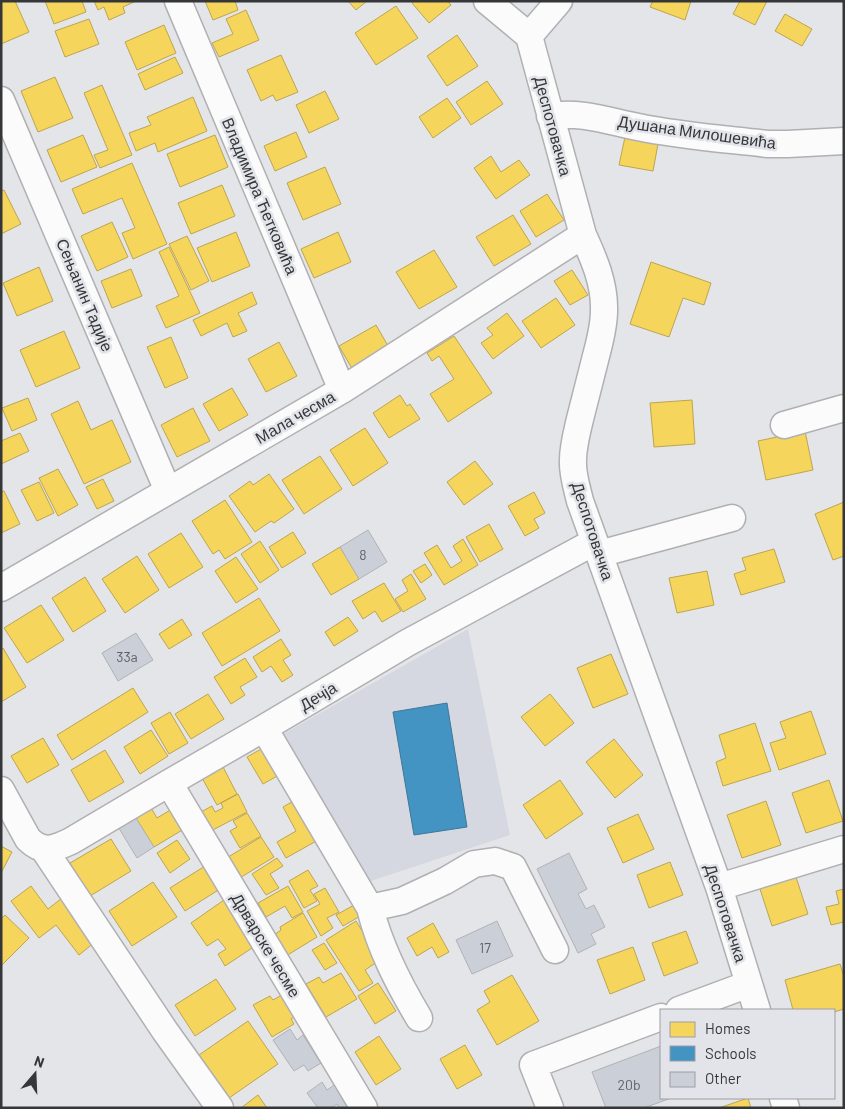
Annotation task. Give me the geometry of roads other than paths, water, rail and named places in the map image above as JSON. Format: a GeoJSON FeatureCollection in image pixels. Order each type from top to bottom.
{"type":"FeatureCollection","features":[{"type":"Feature","properties":{"kind":"street","name":"Владимира Ћетковића"},"geometry":{"type":"LineString","coordinates":[[178,1],[342,390]]}},
{"type":"Feature","properties":{"kind":"street"},"geometry":{"type":"LineString","coordinates":[[487,1],[529,36],[559,1]]}},
{"type":"Feature","properties":{"kind":"street","name":"Деспотовачка"},"geometry":{"type":"LineString","coordinates":[[529,36],[583,235],[600,278],[603,291],[604,312],[601,340],[576,435],[572,462],[575,481],[580,501],[719,887],[757,1009]]}},
{"type":"Feature","properties":{"kind":"street","name":"Сењанин Тадије"},"geometry":{"type":"LineString","coordinates":[[1,100],[168,491]]}},
{"type":"Feature","properties":{"kind":"street","name":"Душана Милошевића"},"geometry":{"type":"LineString","coordinates":[[550,116],[574,114],[647,129],[768,144],[844,141]]}},
{"type":"Feature","properties":{"kind":"street","name":"Мала чесма"},"geometry":{"type":"LineString","coordinates":[[1,588],[342,390],[583,235]]}},
{"type":"Feature","properties":{"kind":"street"},"geometry":{"type":"LineString","coordinates":[[784,425],[844,408]]}},
{"type":"Feature","properties":{"kind":"street","name":"Дечја"},"geometry":{"type":"LineString","coordinates":[[43,848],[54,848],[71,842],[408,643],[597,548],[732,518]]}},
{"type":"Feature","properties":{"kind":"street"},"geometry":{"type":"LineString","coordinates":[[264,728],[370,908],[374,925],[385,953],[401,988],[419,1018]]}},
{"type":"Feature","properties":{"kind":"street","name":"Дрварске чесме"},"geometry":{"type":"LineString","coordinates":[[169,783],[364,1108]]}},
{"type":"Feature","properties":{"kind":"street"},"geometry":{"type":"LineString","coordinates":[[1,790],[28,839],[34,845],[43,848],[165,1031],[220,1108]]}},
{"type":"Feature","properties":{"kind":"street"},"geometry":{"type":"LineString","coordinates":[[719,887],[844,849]]}},
{"type":"Feature","properties":{"kind":"street"},"geometry":{"type":"LineString","coordinates":[[370,908],[402,901],[445,881],[474,864],[494,861],[513,867],[555,950]]}},
{"type":"Feature","properties":{"kind":"street"},"geometry":{"type":"LineString","coordinates":[[682,1009],[749,984]]}},
{"type":"Feature","properties":{"kind":"street"},"geometry":{"type":"LineString","coordinates":[[550,1108],[533,1065],[660,1017]]}}]}
